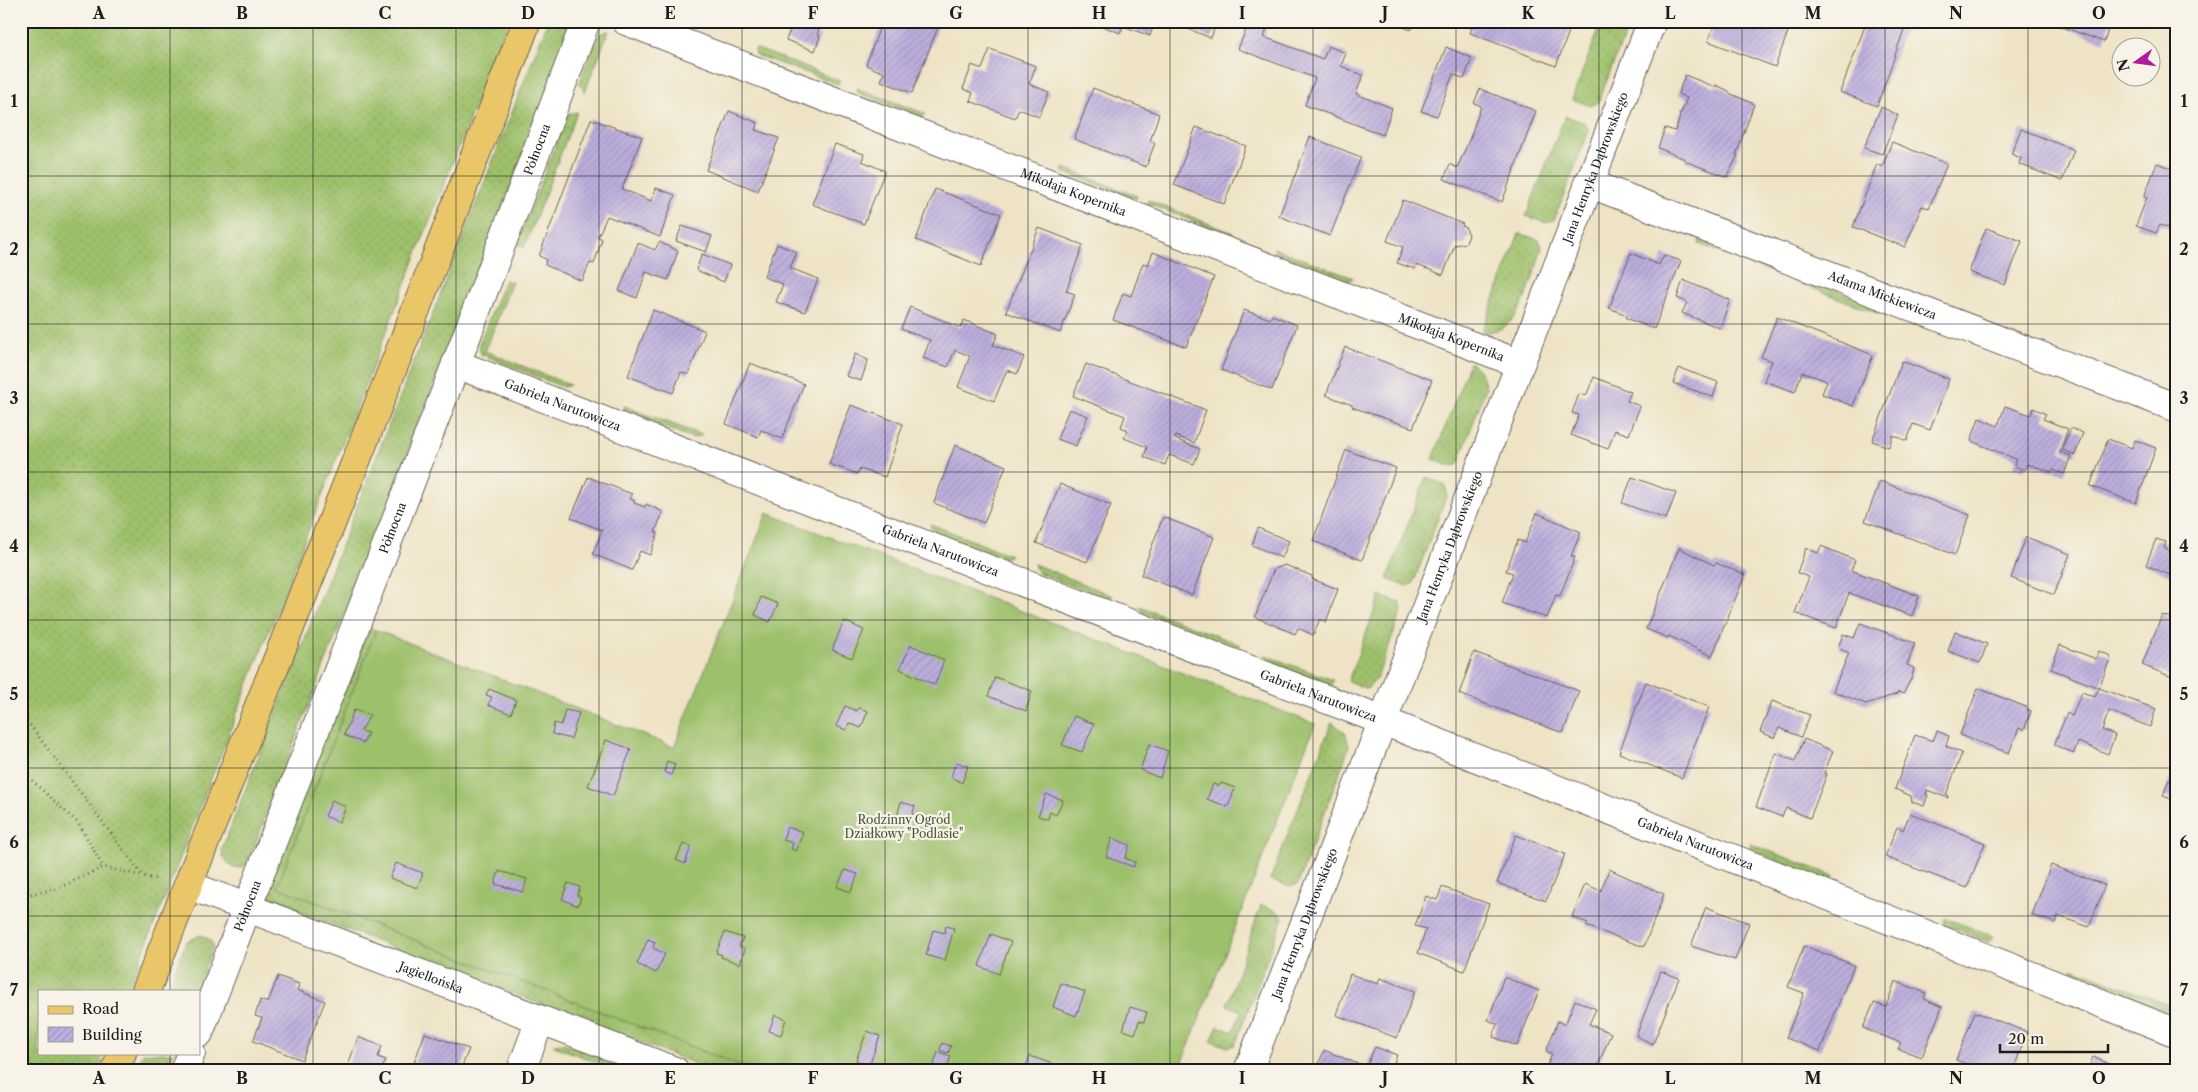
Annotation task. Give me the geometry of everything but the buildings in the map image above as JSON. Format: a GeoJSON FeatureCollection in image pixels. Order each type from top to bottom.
{"type":"FeatureCollection","features":[{"type":"Feature","properties":{"kind":"main road"},"geometry":{"type":"LineString","coordinates":[[146,990],[174,882],[406,335],[527,21]]}},
{"type":"Feature","properties":{"kind":"main road"},"geometry":{"type":"LineString","coordinates":[[115,1071],[122,1054]]}},
{"type":"Feature","properties":{"kind":"street","name":"Północna"},"geometry":{"type":"LineString","coordinates":[[200,1030],[586,21]]}},
{"type":"Feature","properties":{"kind":"street","name":"Mikołaja Kopernika"},"geometry":{"type":"LineString","coordinates":[[626,21],[1520,364]]}},
{"type":"Feature","properties":{"kind":"street","name":"Jana Henryka Dąbrowskiego"},"geometry":{"type":"LineString","coordinates":[[1248,1071],[1588,183],[1652,21]]}},
{"type":"Feature","properties":{"kind":"street","name":"Adama Mickiewicza"},"geometry":{"type":"LineString","coordinates":[[1588,183],[2177,408]]}},
{"type":"Feature","properties":{"kind":"street","name":"Gabriela Narutowicza"},"geometry":{"type":"LineString","coordinates":[[456,364],[1383,721],[2177,1033]]}},
{"type":"Feature","properties":{"kind":"street","name":"Jagiellońska"},"geometry":{"type":"LineString","coordinates":[[174,882],[248,908],[675,1071]]}},
{"type":"Feature","properties":{"kind":"street"},"geometry":{"type":"LineString","coordinates":[[521,1071],[540,1020]]}},
{"type":"Feature","properties":{"kind":"street"},"geometry":{"type":"LineString","coordinates":[[184,1071],[191,1054]]}},
{"type":"Feature","properties":{"kind":"path"},"geometry":{"type":"LineString","coordinates":[[21,713],[143,876]]}},
{"type":"Feature","properties":{"kind":"path"},"geometry":{"type":"LineString","coordinates":[[21,770],[79,824],[103,867]]}},
{"type":"Feature","properties":{"kind":"path"},"geometry":{"type":"LineString","coordinates":[[21,896],[59,888],[103,867],[174,882]]}},
{"type":"Feature","properties":{"kind":"green space"},"geometry":{"type":"Polygon","coordinates":[[[21,21],[508,21],[128,990],[38,990],[38,1054],[104,1054],[97,1071],[21,1071],[21,21]]]}},
{"type":"Feature","properties":{"kind":"green space"},"geometry":{"type":"Polygon","coordinates":[[[548,21],[575,21],[247,864],[242,867],[233,868],[223,858],[222,849],[548,21]]]}},
{"type":"Feature","properties":{"kind":"green space"},"geometry":{"type":"Polygon","coordinates":[[[1602,21],[1624,21],[1625,34],[1598,103],[1591,106],[1572,99],[1602,21]]]}},
{"type":"Feature","properties":{"kind":"green space"},"geometry":{"type":"Polygon","coordinates":[[[609,31],[585,92],[579,83],[599,34],[609,31]]]}},
{"type":"Feature","properties":{"kind":"green space"},"geometry":{"type":"Polygon","coordinates":[[[755,49],[840,81],[838,84],[756,55],[755,49]]]}},
{"type":"Feature","properties":{"kind":"green space"},"geometry":{"type":"Polygon","coordinates":[[[857,88],[926,114],[922,117],[858,93],[857,88]]]}},
{"type":"Feature","properties":{"kind":"green space"},"geometry":{"type":"Polygon","coordinates":[[[577,112],[524,248],[517,244],[568,114],[577,112]]]}},
{"type":"Feature","properties":{"kind":"green space"},"geometry":{"type":"Polygon","coordinates":[[[1565,116],[1585,123],[1589,131],[1554,220],[1547,223],[1526,216],[1565,116]]]}},
{"type":"Feature","properties":{"kind":"green space"},"geometry":{"type":"Polygon","coordinates":[[[1064,168],[1137,196],[1136,199],[1063,172],[1064,168]]]}},
{"type":"Feature","properties":{"kind":"green space"},"geometry":{"type":"Polygon","coordinates":[[[1148,200],[1233,233],[1229,235],[1147,203],[1148,200]]]}},
{"type":"Feature","properties":{"kind":"green space"},"geometry":{"type":"Polygon","coordinates":[[[1519,233],[1539,240],[1542,248],[1529,288],[1523,303],[1506,325],[1495,331],[1482,331],[1519,233]]]}},
{"type":"Feature","properties":{"kind":"green space"},"geometry":{"type":"Polygon","coordinates":[[[1700,237],[1878,307],[1877,313],[1699,244],[1700,237]]]}},
{"type":"Feature","properties":{"kind":"green space"},"geometry":{"type":"Polygon","coordinates":[[[1274,248],[1353,278],[1348,281],[1275,252],[1274,248]]]}},
{"type":"Feature","properties":{"kind":"green space"},"geometry":{"type":"Polygon","coordinates":[[[505,280],[512,282],[485,351],[570,385],[563,387],[481,354],[479,344],[505,280]]]}},
{"type":"Feature","properties":{"kind":"green space"},"geometry":{"type":"Polygon","coordinates":[[[1470,362],[1481,373],[1486,388],[1458,464],[1452,467],[1433,459],[1470,362]]]}},
{"type":"Feature","properties":{"kind":"green space"},"geometry":{"type":"Polygon","coordinates":[[[624,406],[702,435],[693,438],[625,413],[624,406]]]}},
{"type":"Feature","properties":{"kind":"green space"},"geometry":{"type":"Polygon","coordinates":[[[1426,477],[1445,485],[1447,494],[1413,584],[1406,586],[1387,579],[1426,477]]]}},
{"type":"Feature","properties":{"kind":"green space","name":"Rodzinny Ogród Działkowy \"Podlasie\""},"geometry":{"type":"Polygon","coordinates":[[[767,513],[1315,724],[1179,1071],[754,1071],[277,887],[376,630],[674,747],[767,513]]]}},
{"type":"Feature","properties":{"kind":"green space"},"geometry":{"type":"Polygon","coordinates":[[[930,524],[1010,555],[1002,559],[933,531],[930,524]]]}},
{"type":"Feature","properties":{"kind":"green space"},"geometry":{"type":"Polygon","coordinates":[[[1034,564],[1113,596],[1106,599],[1037,572],[1034,564]]]}},
{"type":"Feature","properties":{"kind":"green space"},"geometry":{"type":"Polygon","coordinates":[[[1380,596],[1400,603],[1402,610],[1377,678],[1367,689],[1348,681],[1380,596]]]}},
{"type":"Feature","properties":{"kind":"green space"},"geometry":{"type":"Polygon","coordinates":[[[1139,606],[1241,645],[1234,648],[1143,613],[1139,606]]]}},
{"type":"Feature","properties":{"kind":"green space"},"geometry":{"type":"Polygon","coordinates":[[[368,628],[376,630],[277,887],[754,1071],[714,1071],[270,900],[266,891],[368,628]]]}},
{"type":"Feature","properties":{"kind":"green space"},"geometry":{"type":"Polygon","coordinates":[[[1264,655],[1333,680],[1331,686],[1267,662],[1264,655]]]}},
{"type":"Feature","properties":{"kind":"green space"},"geometry":{"type":"Polygon","coordinates":[[[1332,722],[1346,734],[1349,747],[1298,884],[1290,887],[1270,880],[1332,722]]]}},
{"type":"Feature","properties":{"kind":"green space"},"geometry":{"type":"Polygon","coordinates":[[[1751,844],[1834,876],[1833,879],[1830,880],[1750,850],[1751,844]]]}},
{"type":"Feature","properties":{"kind":"green space"},"geometry":{"type":"Polygon","coordinates":[[[1261,905],[1277,911],[1283,917],[1235,1045],[1228,1047],[1211,1041],[1218,1026],[1233,1032],[1241,1011],[1227,1005],[1261,905]]]}},
{"type":"Feature","properties":{"kind":"green space"},"geometry":{"type":"Polygon","coordinates":[[[1945,918],[1993,936],[1989,942],[1944,924],[1945,918]]]}},
{"type":"Feature","properties":{"kind":"green space"},"geometry":{"type":"Polygon","coordinates":[[[201,935],[210,940],[213,945],[197,990],[167,990],[186,942],[201,935]]]}},
{"type":"Feature","properties":{"kind":"green space"},"geometry":{"type":"Polygon","coordinates":[[[2073,968],[2177,1008],[2177,1014],[2070,972],[2073,968]]]}},
{"type":"Feature","properties":{"kind":"green space"},"geometry":{"type":"Polygon","coordinates":[[[563,1043],[631,1068],[630,1071],[620,1071],[554,1046],[554,1044],[563,1043]]]}},
{"type":"Feature","properties":{"kind":"green space"},"geometry":{"type":"Polygon","coordinates":[[[143,1054],[173,1054],[167,1071],[136,1071],[143,1054]]]}}]}
